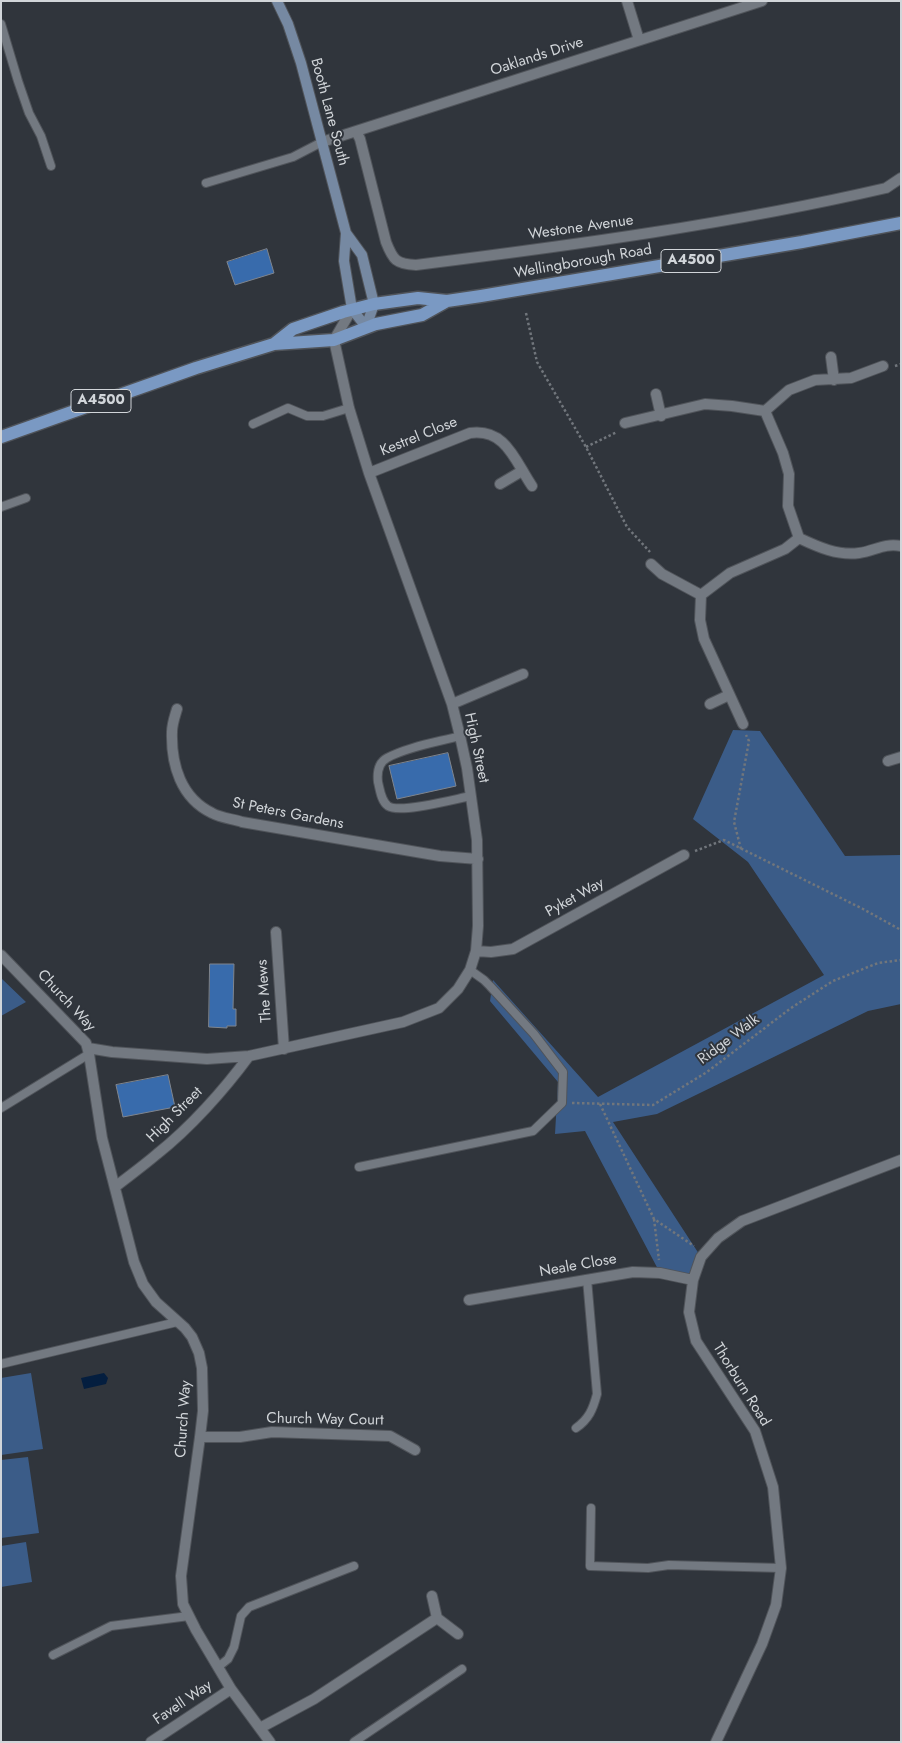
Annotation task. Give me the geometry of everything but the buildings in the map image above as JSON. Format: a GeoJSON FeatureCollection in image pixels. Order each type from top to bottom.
{"type":"FeatureCollection","features":[{"type":"Feature","properties":{"kind":"main road","name":"Wellingborough Road"},"geometry":{"type":"LineString","coordinates":[[274,344],[293,329],[352,309],[374,304],[418,298],[447,301],[802,242],[901,223]]}},
{"type":"Feature","properties":{"kind":"main road","name":"Wellingborough Road"},"geometry":{"type":"LineString","coordinates":[[1,436],[196,368],[274,344],[334,340],[366,327],[422,315],[447,301]]}},
{"type":"Feature","properties":{"kind":"street","name":"Booth Lane South"},"geometry":{"type":"LineString","coordinates":[[277,1],[294,42],[346,234],[344,261],[352,309],[366,327]]}},
{"type":"Feature","properties":{"kind":"street"},"geometry":{"type":"LineString","coordinates":[[627,1],[639,40]]}},
{"type":"Feature","properties":{"kind":"street","name":"Oaklands Drive"},"geometry":{"type":"LineString","coordinates":[[322,142],[762,1]]}},
{"type":"Feature","properties":{"kind":"street","name":"Westone Avenue"},"geometry":{"type":"LineString","coordinates":[[356,131],[360,139],[391,255],[395,260],[404,264],[416,266],[587,244],[719,223],[886,188],[901,178]]}},
{"type":"Feature","properties":{"kind":"street","name":"Booth Lane South"},"geometry":{"type":"LineString","coordinates":[[346,234],[362,255],[374,304]]}},
{"type":"Feature","properties":{"kind":"street"},"geometry":{"type":"LineString","coordinates":[[366,327],[374,304]]}},
{"type":"Feature","properties":{"kind":"street"},"geometry":{"type":"LineString","coordinates":[[334,340],[352,309]]}},
{"type":"Feature","properties":{"kind":"street","name":"High Street"},"geometry":{"type":"LineString","coordinates":[[88,1051],[207,1059],[249,1056],[284,1049],[404,1022],[439,1008],[458,989],[470,970],[476,951],[479,898],[478,860],[471,796],[460,736],[452,704],[369,473],[350,408],[334,340]]}},
{"type":"Feature","properties":{"kind":"street"},"geometry":{"type":"LineString","coordinates":[[831,357],[834,380]]}},
{"type":"Feature","properties":{"kind":"street"},"geometry":{"type":"LineString","coordinates":[[625,423],[661,416],[705,404],[765,411],[789,390],[815,380],[851,378],[883,366]]}},
{"type":"Feature","properties":{"kind":"street"},"geometry":{"type":"LineString","coordinates":[[656,394],[661,416]]}},
{"type":"Feature","properties":{"kind":"street"},"geometry":{"type":"LineString","coordinates":[[765,411],[783,453],[789,474],[788,506],[799,538],[825,550],[850,553],[858,553],[890,544],[901,546]]}},
{"type":"Feature","properties":{"kind":"street","name":"Kestrel Close"},"geometry":{"type":"LineString","coordinates":[[369,473],[470,433],[480,432],[497,437],[504,442],[532,486]]}},
{"type":"Feature","properties":{"kind":"street"},"geometry":{"type":"LineString","coordinates":[[500,484],[522,471]]}},
{"type":"Feature","properties":{"kind":"street"},"geometry":{"type":"LineString","coordinates":[[701,595],[730,574],[785,549],[799,538]]}},
{"type":"Feature","properties":{"kind":"street"},"geometry":{"type":"LineString","coordinates":[[652,564],[662,574],[701,595]]}},
{"type":"Feature","properties":{"kind":"street"},"geometry":{"type":"LineString","coordinates":[[701,595],[700,620],[704,639],[743,724]]}},
{"type":"Feature","properties":{"kind":"street"},"geometry":{"type":"LineString","coordinates":[[452,704],[522,674]]}},
{"type":"Feature","properties":{"kind":"street"},"geometry":{"type":"LineString","coordinates":[[710,704],[730,695]]}},
{"type":"Feature","properties":{"kind":"street","name":"St Peters Gardens"},"geometry":{"type":"LineString","coordinates":[[177,709],[172,730],[173,758],[181,782],[194,802],[213,814],[242,822],[431,855],[478,860]]}},
{"type":"Feature","properties":{"kind":"street"},"geometry":{"type":"LineString","coordinates":[[888,761],[901,757]]}},
{"type":"Feature","properties":{"kind":"street","name":"Pyket Way"},"geometry":{"type":"LineString","coordinates":[[476,951],[491,952],[513,949],[684,855]]}},
{"type":"Feature","properties":{"kind":"street","name":"The Mews"},"geometry":{"type":"LineString","coordinates":[[276,932],[284,1049]]}},
{"type":"Feature","properties":{"kind":"street","name":"Church Way"},"geometry":{"type":"LineString","coordinates":[[1,955],[81,1038],[88,1051],[102,1138],[134,1262],[143,1284],[156,1302],[176,1322],[185,1328],[192,1337],[199,1353],[202,1368],[203,1403],[180,1576],[183,1604],[196,1630],[231,1688],[270,1742]]}},
{"type":"Feature","properties":{"kind":"street","name":"High Street"},"geometry":{"type":"LineString","coordinates":[[115,1187],[159,1153],[182,1131],[232,1079],[249,1056]]}},
{"type":"Feature","properties":{"kind":"street","name":"Thorburn Road"},"geometry":{"type":"LineString","coordinates":[[716,1742],[765,1636],[776,1605],[781,1568],[773,1487],[755,1432],[696,1342],[689,1312],[693,1280],[704,1253],[718,1238],[742,1221],[901,1160]]}},
{"type":"Feature","properties":{"kind":"street","name":"Neale Close"},"geometry":{"type":"LineString","coordinates":[[469,1300],[633,1272],[660,1273],[693,1280]]}},
{"type":"Feature","properties":{"kind":"street","name":"Church Way Court"},"geometry":{"type":"LineString","coordinates":[[200,1436],[240,1436],[272,1432],[390,1436],[415,1450]]}},
{"type":"Feature","properties":{"kind":"street"},"geometry":{"type":"LineString","coordinates":[[432,1596],[437,1618],[458,1634]]}},
{"type":"Feature","properties":{"kind":"street"},"geometry":{"type":"LineString","coordinates":[[260,1728],[314,1699],[437,1618]]}},
{"type":"Feature","properties":{"kind":"street","name":"Favell Way"},"geometry":{"type":"LineString","coordinates":[[151,1742],[231,1688]]}},
{"type":"Feature","properties":{"kind":"lane"},"geometry":{"type":"LineString","coordinates":[[1,24],[18,81],[41,136],[51,166]]}},
{"type":"Feature","properties":{"kind":"lane"},"geometry":{"type":"LineString","coordinates":[[206,183],[293,157],[322,142]]}},
{"type":"Feature","properties":{"kind":"lane"},"geometry":{"type":"LineString","coordinates":[[252,424],[288,408],[307,416],[323,416],[350,408]]}},
{"type":"Feature","properties":{"kind":"lane"},"geometry":{"type":"LineString","coordinates":[[1,507],[26,498]]}},
{"type":"Feature","properties":{"kind":"lane"},"geometry":{"type":"LineString","coordinates":[[460,736],[385,759],[377,774],[381,795],[387,805],[393,808],[409,808],[471,796]]}},
{"type":"Feature","properties":{"kind":"lane"},"geometry":{"type":"LineString","coordinates":[[359,1167],[533,1131],[562,1103],[563,1072],[534,1034],[497,993],[470,970]]}},
{"type":"Feature","properties":{"kind":"lane"},"geometry":{"type":"LineString","coordinates":[[1,1108],[88,1051]]}},
{"type":"Feature","properties":{"kind":"lane"},"geometry":{"type":"LineString","coordinates":[[576,1428],[586,1422],[594,1409],[597,1394],[587,1279]]}},
{"type":"Feature","properties":{"kind":"lane"},"geometry":{"type":"LineString","coordinates":[[1,1364],[176,1322]]}},
{"type":"Feature","properties":{"kind":"lane"},"geometry":{"type":"LineString","coordinates":[[591,1508],[590,1566],[648,1568],[669,1565],[781,1568]]}},
{"type":"Feature","properties":{"kind":"lane"},"geometry":{"type":"LineString","coordinates":[[218,1667],[228,1659],[234,1647],[241,1616],[249,1607],[354,1566]]}},
{"type":"Feature","properties":{"kind":"lane"},"geometry":{"type":"LineString","coordinates":[[54,1655],[111,1626],[189,1616]]}},
{"type":"Feature","properties":{"kind":"lane"},"geometry":{"type":"LineString","coordinates":[[354,1742],[462,1669]]}},
{"type":"Feature","properties":{"kind":"path"},"geometry":{"type":"LineString","coordinates":[[526,313],[537,362],[586,447],[627,527],[654,557],[652,564]]}},
{"type":"Feature","properties":{"kind":"path"},"geometry":{"type":"LineString","coordinates":[[586,447],[616,434],[625,423]]}},
{"type":"Feature","properties":{"kind":"path"},"geometry":{"type":"LineString","coordinates":[[741,850],[734,822],[748,741],[743,724]]}},
{"type":"Feature","properties":{"kind":"path"},"geometry":{"type":"LineString","coordinates":[[684,855],[724,840],[901,930]]}},
{"type":"Feature","properties":{"kind":"path","name":"Ridge Walk"},"geometry":{"type":"LineString","coordinates":[[562,1103],[653,1105],[707,1072],[791,1008],[833,981],[878,963],[901,960]]}},
{"type":"Feature","properties":{"kind":"path"},"geometry":{"type":"LineString","coordinates":[[600,1104],[654,1219],[660,1273]]}},
{"type":"Feature","properties":{"kind":"path"},"geometry":{"type":"LineString","coordinates":[[654,1219],[704,1253]]}},
{"type":"Feature","properties":{"kind":"shaded area"},"geometry":{"type":"Polygon","coordinates":[[[733,730],[760,731],[845,856],[901,855],[901,1004],[868,1011],[657,1114],[613,1122],[701,1257],[693,1280],[660,1273],[585,1131],[555,1134],[558,1082],[490,1001],[493,980],[598,1097],[824,975],[748,862],[693,819],[733,730]]]}},
{"type":"Feature","properties":{"kind":"shaded area"},"geometry":{"type":"Polygon","coordinates":[[[1,978],[26,1002],[1,1016],[1,978]]]}},
{"type":"Feature","properties":{"kind":"shaded area"},"geometry":{"type":"Polygon","coordinates":[[[31,1373],[43,1449],[1,1455],[1,1378],[31,1373]]]}},
{"type":"Feature","properties":{"kind":"shaded area"},"geometry":{"type":"Polygon","coordinates":[[[104,1373],[108,1378],[106,1384],[84,1389],[81,1378],[104,1373]]]}},
{"type":"Feature","properties":{"kind":"shaded area"},"geometry":{"type":"Polygon","coordinates":[[[28,1457],[39,1533],[1,1538],[1,1460],[28,1457]]]}},
{"type":"Feature","properties":{"kind":"shaded area"},"geometry":{"type":"Polygon","coordinates":[[[26,1542],[32,1582],[1,1587],[1,1546],[26,1542]]]}}]}
